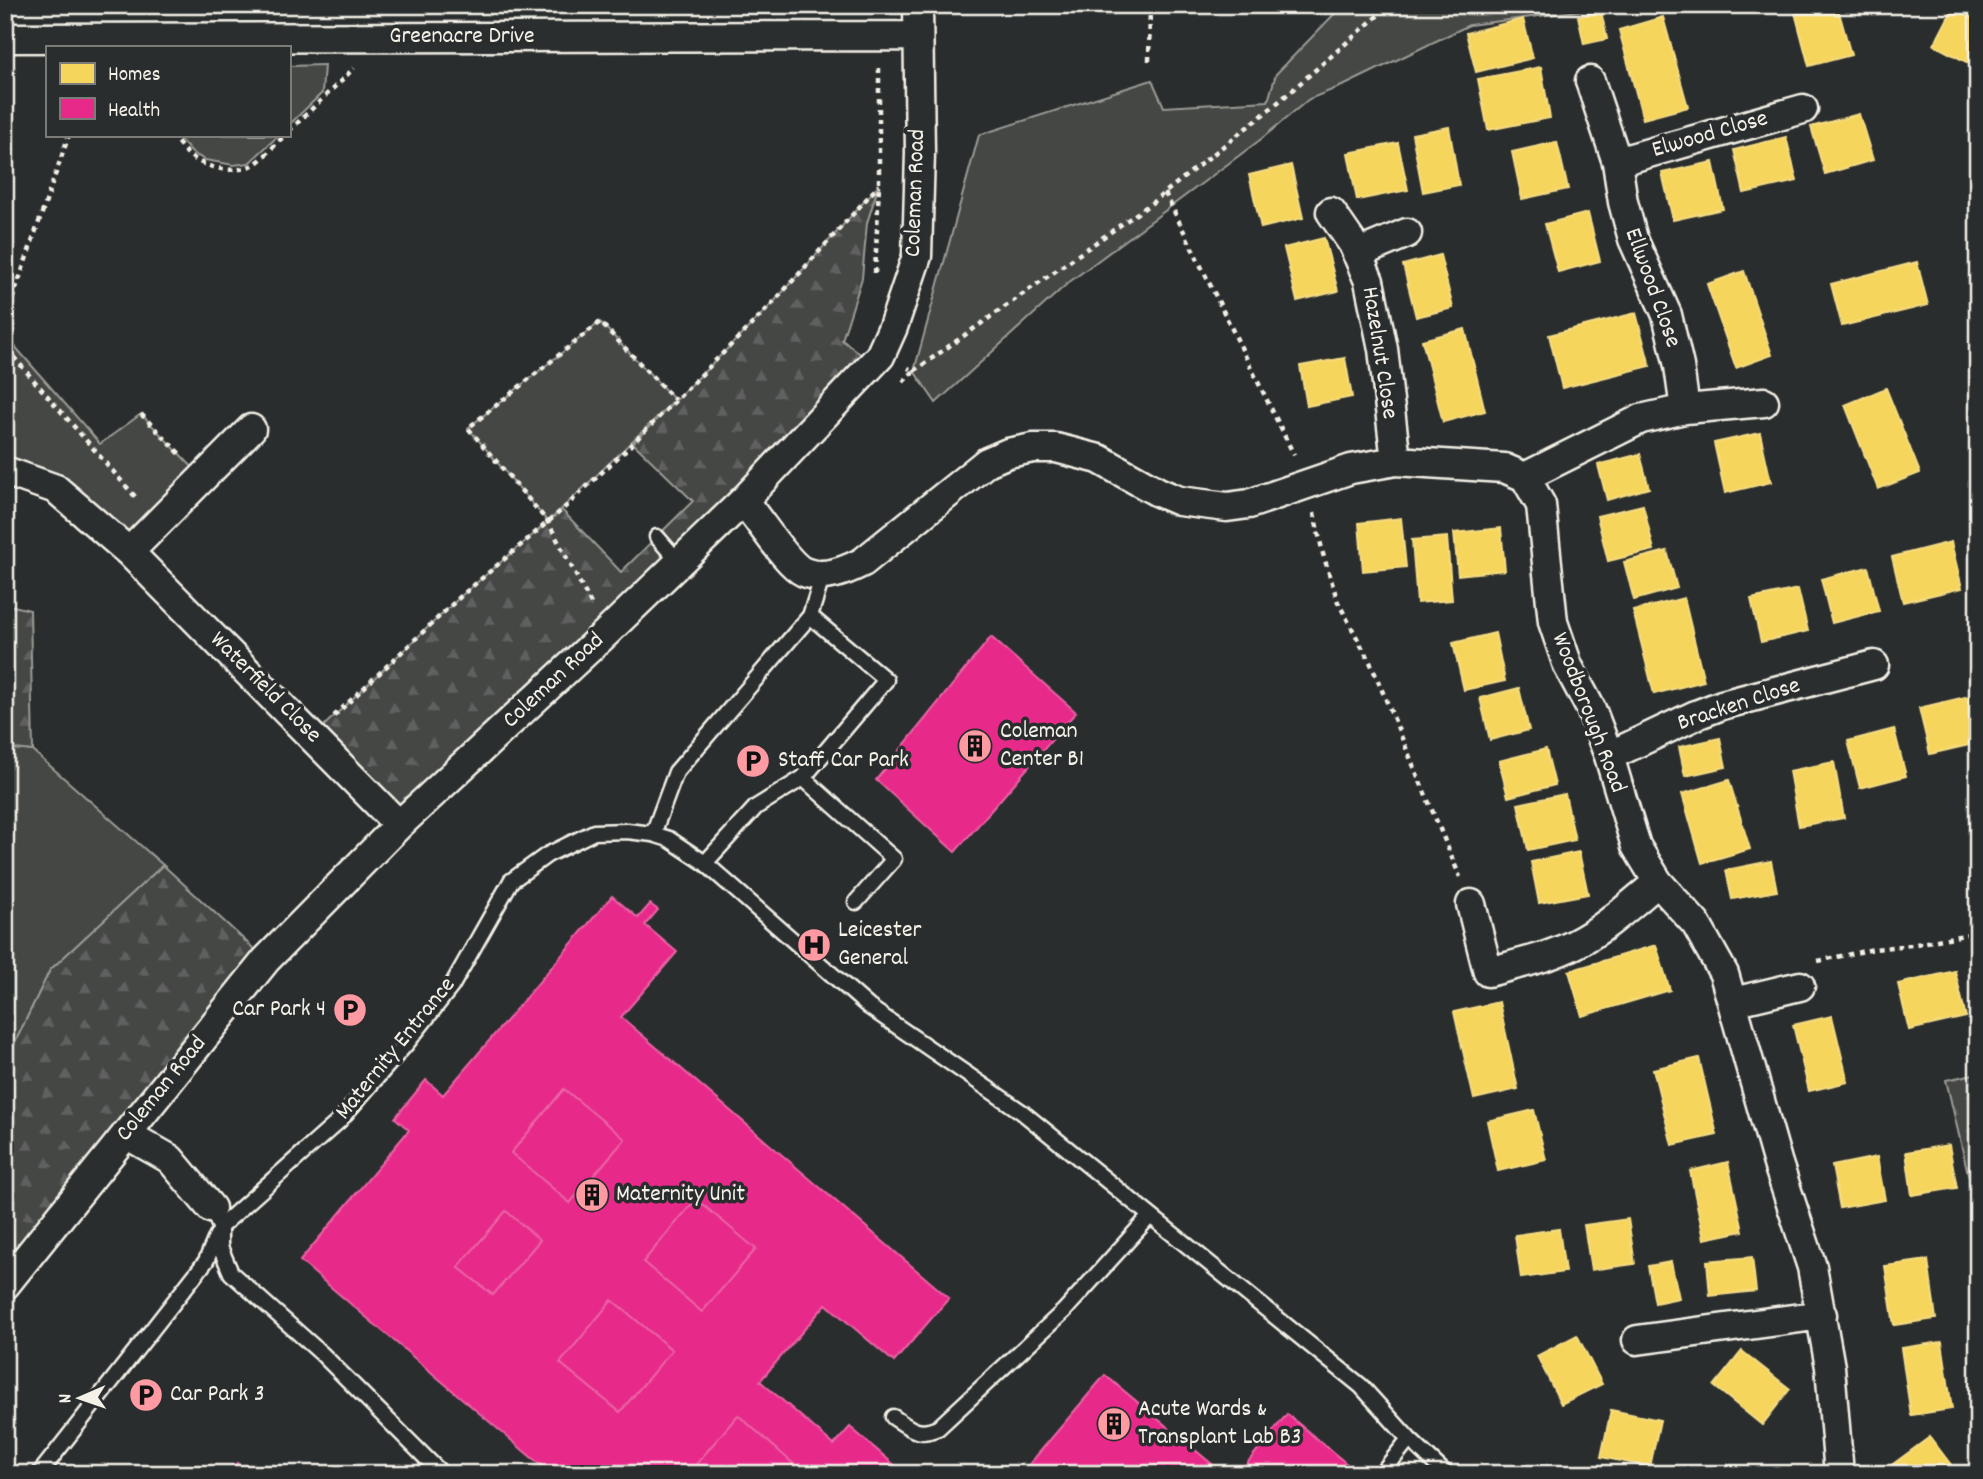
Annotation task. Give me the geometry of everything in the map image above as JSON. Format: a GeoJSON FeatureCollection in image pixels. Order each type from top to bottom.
{"type":"FeatureCollection","features":[{"type":"Feature","properties":{"kind":"street","name":"Coleman Road"},"geometry":{"type":"LineString","coordinates":[[5,1284],[266,960],[399,825],[606,633],[743,501],[880,356],[893,327],[917,256],[920,153],[918,5]]}},
{"type":"Feature","properties":{"kind":"street","name":"Greenacre Drive"},"geometry":{"type":"LineString","coordinates":[[5,38],[918,36]]}},
{"type":"Feature","properties":{"kind":"street","name":"Ellwood Close"},"geometry":{"type":"LineString","coordinates":[[1590,81],[1617,162],[1623,202],[1633,239],[1667,315],[1679,366],[1685,409]]}},
{"type":"Feature","properties":{"kind":"street","name":"Elwood Close"},"geometry":{"type":"LineString","coordinates":[[1617,162],[1803,109]]}},
{"type":"Feature","properties":{"kind":"street","name":"Hazelnut Close"},"geometry":{"type":"LineString","coordinates":[[1331,212],[1353,244],[1369,281],[1382,349],[1396,461]]}},
{"type":"Feature","properties":{"kind":"street"},"geometry":{"type":"LineString","coordinates":[[1357,254],[1407,233]]}},
{"type":"Feature","properties":{"kind":"street"},"geometry":{"type":"LineString","coordinates":[[743,501],[787,557],[803,572],[823,575],[842,572],[863,562],[987,462],[1008,453],[1033,448],[1056,448],[1098,459],[1179,501],[1227,507],[1249,504],[1351,470],[1396,461],[1504,468],[1525,477],[1641,419],[1685,409],[1764,402]]}},
{"type":"Feature","properties":{"kind":"street"},"geometry":{"type":"LineString","coordinates":[[129,552],[251,429]]}},
{"type":"Feature","properties":{"kind":"street","name":"Waterfield Close"},"geometry":{"type":"LineString","coordinates":[[5,471],[55,489],[129,552],[399,825]]}},
{"type":"Feature","properties":{"kind":"street","name":"Woodborough Road"},"geometry":{"type":"LineString","coordinates":[[1525,477],[1541,505],[1553,622],[1568,666],[1591,709],[1609,756],[1636,846],[1658,882],[1696,924],[1724,974],[1778,1164],[1812,1267],[1830,1367],[1839,1474]]}},
{"type":"Feature","properties":{"kind":"street","name":"Bracken Close"},"geometry":{"type":"LineString","coordinates":[[1609,756],[1722,705],[1874,665]]}},
{"type":"Feature","properties":{"kind":"street"},"geometry":{"type":"LineString","coordinates":[[1471,904],[1488,972],[1548,956],[1576,943],[1606,925],[1658,882]]}},
{"type":"Feature","properties":{"kind":"street"},"geometry":{"type":"LineString","coordinates":[[1732,1002],[1800,986]]}},
{"type":"Feature","properties":{"kind":"street"},"geometry":{"type":"LineString","coordinates":[[126,1134],[170,1159],[216,1218]]}},
{"type":"Feature","properties":{"kind":"street"},"geometry":{"type":"LineString","coordinates":[[1637,1340],[1822,1315]]}},
{"type":"Feature","properties":{"kind":"lane"},"geometry":{"type":"LineString","coordinates":[[1091,5],[1110,6]]}},
{"type":"Feature","properties":{"kind":"lane"},"geometry":{"type":"LineString","coordinates":[[657,537],[678,561]]}},
{"type":"Feature","properties":{"kind":"lane"},"geometry":{"type":"LineString","coordinates":[[653,834],[676,772],[810,616],[823,575]]}},
{"type":"Feature","properties":{"kind":"lane"},"geometry":{"type":"LineString","coordinates":[[705,863],[756,807],[803,778],[886,680],[810,616]]}},
{"type":"Feature","properties":{"kind":"lane"},"geometry":{"type":"LineString","coordinates":[[803,778],[894,859],[856,902]]}},
{"type":"Feature","properties":{"kind":"lane","name":"Maternity Entrance"},"geometry":{"type":"LineString","coordinates":[[216,1218],[339,1121],[407,1043],[451,987],[511,881],[547,855],[594,832],[627,831],[653,834],[669,838],[705,863],[869,1007],[1023,1112],[1361,1386],[1409,1439],[1446,1474]]}},
{"type":"Feature","properties":{"kind":"lane"},"geometry":{"type":"LineString","coordinates":[[893,1417],[915,1431],[927,1433],[938,1428],[1064,1311],[1150,1216]]}},
{"type":"Feature","properties":{"kind":"lane"},"geometry":{"type":"LineString","coordinates":[[39,1474],[205,1261],[216,1218]]}},
{"type":"Feature","properties":{"kind":"lane"},"geometry":{"type":"LineString","coordinates":[[216,1218],[220,1247],[231,1273],[322,1354],[442,1474]]}},
{"type":"Feature","properties":{"kind":"lane"},"geometry":{"type":"LineString","coordinates":[[1381,1474],[1409,1439]]}},
{"type":"Feature","properties":{"kind":"path"},"geometry":{"type":"LineString","coordinates":[[1149,61],[1150,5]]}},
{"type":"Feature","properties":{"kind":"path"},"geometry":{"type":"LineString","coordinates":[[895,389],[914,371],[1165,193],[1275,105],[1390,5]]}},
{"type":"Feature","properties":{"kind":"path"},"geometry":{"type":"LineString","coordinates":[[874,281],[880,185],[878,36]]}},
{"type":"Feature","properties":{"kind":"path"},"geometry":{"type":"LineString","coordinates":[[5,306],[12,300],[69,136]]}},
{"type":"Feature","properties":{"kind":"path"},"geometry":{"type":"LineString","coordinates":[[172,136],[189,155],[202,163],[234,169],[253,166],[284,136]]}},
{"type":"Feature","properties":{"kind":"path"},"geometry":{"type":"LineString","coordinates":[[313,736],[461,596],[548,522],[675,400],[771,305],[880,185]]}},
{"type":"Feature","properties":{"kind":"path"},"geometry":{"type":"LineString","coordinates":[[1165,193],[1308,484],[1323,554],[1338,602],[1371,664],[1471,904]]}},
{"type":"Feature","properties":{"kind":"path"},"geometry":{"type":"LineString","coordinates":[[606,633],[548,522],[468,428],[600,322],[675,400]]}},
{"type":"Feature","properties":{"kind":"path"},"geometry":{"type":"LineString","coordinates":[[5,354],[11,354],[157,522]]}},
{"type":"Feature","properties":{"kind":"path"},"geometry":{"type":"LineString","coordinates":[[880,356],[914,371]]}},
{"type":"Feature","properties":{"kind":"path"},"geometry":{"type":"LineString","coordinates":[[141,414],[202,477]]}},
{"type":"Feature","properties":{"kind":"path"},"geometry":{"type":"LineString","coordinates":[[1800,986],[1796,966],[1874,949],[1969,934],[1978,937]]}},
{"type":"Feature","properties":{"kind":"green space"},"geometry":{"type":"Polygon","coordinates":[[[1343,5],[1625,5],[1469,25],[1347,84],[1309,99],[1260,140],[1068,283],[936,403],[914,371],[979,135],[1152,80],[1164,107],[1268,101],[1276,74],[1343,5]]]}},
{"type":"Feature","properties":{"kind":"green space"},"geometry":{"type":"Polygon","coordinates":[[[324,65],[322,93],[290,124],[290,66],[324,65]]]}},
{"type":"Feature","properties":{"kind":"green space"},"geometry":{"type":"Polygon","coordinates":[[[177,136],[278,136],[249,163],[234,165],[205,160],[192,153],[177,136]]]}},
{"type":"Feature","properties":{"kind":"green space"},"geometry":{"type":"Polygon","coordinates":[[[879,185],[867,223],[862,278],[842,340],[867,359],[399,825],[313,736],[461,596],[562,510],[621,572],[693,501],[633,443],[771,305],[879,185]]]}},
{"type":"Feature","properties":{"kind":"green space"},"geometry":{"type":"Polygon","coordinates":[[[600,322],[675,400],[548,522],[468,428],[600,322]]]}},
{"type":"Feature","properties":{"kind":"green space"},"geometry":{"type":"Polygon","coordinates":[[[5,335],[100,444],[141,414],[202,477],[129,552],[5,471],[5,335]]]}},
{"type":"Feature","properties":{"kind":"green space"},"geometry":{"type":"Polygon","coordinates":[[[5,604],[30,610],[33,751],[5,748],[5,604]]]}},
{"type":"Feature","properties":{"kind":"green space"},"geometry":{"type":"Polygon","coordinates":[[[5,748],[33,751],[163,865],[50,970],[5,1063],[5,748]]]}},
{"type":"Feature","properties":{"kind":"green space"},"geometry":{"type":"Polygon","coordinates":[[[163,865],[266,960],[5,1285],[5,1063],[50,970],[163,865]]]}},
{"type":"Feature","properties":{"kind":"green space"},"geometry":{"type":"Polygon","coordinates":[[[1978,1073],[1978,1216],[1946,1080],[1978,1073]]]}},
{"type":"Feature","properties":{"kind":"building: Homes"},"geometry":{"type":"Polygon","coordinates":[[[1793,5],[1837,5],[1851,55],[1809,66],[1793,5]]]}},
{"type":"Feature","properties":{"kind":"building: Homes"},"geometry":{"type":"Polygon","coordinates":[[[1953,8],[1978,21],[1978,68],[1934,45],[1953,8]]]}},
{"type":"Feature","properties":{"kind":"building: Homes"},"geometry":{"type":"Polygon","coordinates":[[[1601,11],[1607,39],[1584,44],[1578,16],[1601,11]]]}},
{"type":"Feature","properties":{"kind":"building: Homes"},"geometry":{"type":"Polygon","coordinates":[[[1663,17],[1688,107],[1643,119],[1619,30],[1663,17]]]}},
{"type":"Feature","properties":{"kind":"building: Homes"},"geometry":{"type":"Polygon","coordinates":[[[1523,19],[1533,58],[1476,72],[1466,33],[1523,19]]]}},
{"type":"Feature","properties":{"kind":"building: Homes"},"geometry":{"type":"Polygon","coordinates":[[[1541,67],[1550,118],[1488,130],[1478,79],[1541,67]]]}},
{"type":"Feature","properties":{"kind":"building: Homes"},"geometry":{"type":"Polygon","coordinates":[[[1859,114],[1873,160],[1825,174],[1811,127],[1859,114]]]}},
{"type":"Feature","properties":{"kind":"building: Homes"},"geometry":{"type":"Polygon","coordinates":[[[1449,127],[1459,185],[1423,192],[1412,134],[1449,127]]]}},
{"type":"Feature","properties":{"kind":"building: Homes"},"geometry":{"type":"Polygon","coordinates":[[[1786,137],[1797,181],[1744,193],[1734,150],[1786,137]]]}},
{"type":"Feature","properties":{"kind":"building: Homes"},"geometry":{"type":"Polygon","coordinates":[[[1557,142],[1568,189],[1522,199],[1512,152],[1557,142]]]}},
{"type":"Feature","properties":{"kind":"building: Homes"},"geometry":{"type":"Polygon","coordinates":[[[1398,143],[1408,190],[1357,200],[1348,153],[1398,143]]]}},
{"type":"Feature","properties":{"kind":"building: Homes"},"geometry":{"type":"Polygon","coordinates":[[[1713,162],[1723,209],[1673,220],[1662,173],[1713,162]]]}},
{"type":"Feature","properties":{"kind":"building: Homes"},"geometry":{"type":"Polygon","coordinates":[[[1291,165],[1303,218],[1261,228],[1249,175],[1291,165]]]}},
{"type":"Feature","properties":{"kind":"building: Homes"},"geometry":{"type":"Polygon","coordinates":[[[1588,213],[1600,261],[1558,272],[1545,224],[1588,213]]]}},
{"type":"Feature","properties":{"kind":"building: Homes"},"geometry":{"type":"Polygon","coordinates":[[[1324,238],[1338,291],[1297,301],[1284,248],[1324,238]]]}},
{"type":"Feature","properties":{"kind":"building: Homes"},"geometry":{"type":"Polygon","coordinates":[[[1440,255],[1453,308],[1416,317],[1403,265],[1440,255]]]}},
{"type":"Feature","properties":{"kind":"building: Homes"},"geometry":{"type":"Polygon","coordinates":[[[1917,262],[1928,305],[1842,326],[1831,284],[1917,262]]]}},
{"type":"Feature","properties":{"kind":"building: Homes"},"geometry":{"type":"Polygon","coordinates":[[[1744,271],[1772,355],[1736,368],[1707,284],[1744,271]]]}},
{"type":"Feature","properties":{"kind":"building: Homes"},"geometry":{"type":"Polygon","coordinates":[[[1636,313],[1650,366],[1562,388],[1549,335],[1636,313]]]}},
{"type":"Feature","properties":{"kind":"building: Homes"},"geometry":{"type":"Polygon","coordinates":[[[1465,329],[1485,411],[1443,422],[1422,340],[1465,329]]]}},
{"type":"Feature","properties":{"kind":"building: Homes"},"geometry":{"type":"Polygon","coordinates":[[[1345,358],[1352,397],[1307,406],[1300,366],[1345,358]]]}},
{"type":"Feature","properties":{"kind":"building: Homes"},"geometry":{"type":"Polygon","coordinates":[[[1886,388],[1920,473],[1878,489],[1845,405],[1886,388]]]}},
{"type":"Feature","properties":{"kind":"building: Homes"},"geometry":{"type":"Polygon","coordinates":[[[1760,433],[1771,482],[1725,493],[1714,443],[1760,433]]]}},
{"type":"Feature","properties":{"kind":"building: Homes"},"geometry":{"type":"Polygon","coordinates":[[[1640,454],[1649,488],[1607,500],[1598,465],[1640,454]]]}},
{"type":"Feature","properties":{"kind":"building: Homes"},"geometry":{"type":"Polygon","coordinates":[[[1643,505],[1654,550],[1608,561],[1597,516],[1643,505]]]}},
{"type":"Feature","properties":{"kind":"building: Homes"},"geometry":{"type":"Polygon","coordinates":[[[1401,518],[1406,567],[1363,571],[1359,523],[1401,518]]]}},
{"type":"Feature","properties":{"kind":"building: Homes"},"geometry":{"type":"Polygon","coordinates":[[[1501,528],[1505,570],[1458,575],[1454,533],[1501,528]]]}},
{"type":"Feature","properties":{"kind":"building: Homes"},"geometry":{"type":"Polygon","coordinates":[[[1447,537],[1452,600],[1417,603],[1412,540],[1447,537]]]}},
{"type":"Feature","properties":{"kind":"building: Homes"},"geometry":{"type":"Polygon","coordinates":[[[1951,542],[1962,588],[1903,602],[1892,557],[1951,542]]]}},
{"type":"Feature","properties":{"kind":"building: Homes"},"geometry":{"type":"Polygon","coordinates":[[[1667,551],[1677,588],[1634,600],[1624,562],[1667,551]]]}},
{"type":"Feature","properties":{"kind":"building: Homes"},"geometry":{"type":"Polygon","coordinates":[[[1868,567],[1879,611],[1832,623],[1821,579],[1868,567]]]}},
{"type":"Feature","properties":{"kind":"building: Homes"},"geometry":{"type":"Polygon","coordinates":[[[1798,589],[1808,631],[1761,642],[1751,599],[1798,589]]]}},
{"type":"Feature","properties":{"kind":"building: Homes"},"geometry":{"type":"Polygon","coordinates":[[[1684,598],[1704,681],[1654,694],[1633,611],[1684,598]]]}},
{"type":"Feature","properties":{"kind":"building: Homes"},"geometry":{"type":"Polygon","coordinates":[[[1495,633],[1505,681],[1464,690],[1453,643],[1495,633]]]}},
{"type":"Feature","properties":{"kind":"building: Homes"},"geometry":{"type":"Polygon","coordinates":[[[1519,688],[1529,730],[1490,740],[1480,698],[1519,688]]]}},
{"type":"Feature","properties":{"kind":"building: Homes"},"geometry":{"type":"Polygon","coordinates":[[[1978,694],[1978,743],[1930,754],[1919,708],[1978,694]]]}},
{"type":"Feature","properties":{"kind":"building: Homes"},"geometry":{"type":"Polygon","coordinates":[[[1894,729],[1906,776],[1860,788],[1848,741],[1894,729]]]}},
{"type":"Feature","properties":{"kind":"building: Homes"},"geometry":{"type":"Polygon","coordinates":[[[1720,738],[1726,767],[1685,776],[1679,747],[1720,738]]]}},
{"type":"Feature","properties":{"kind":"building: Homes"},"geometry":{"type":"Polygon","coordinates":[[[1546,749],[1555,785],[1508,797],[1499,761],[1546,749]]]}},
{"type":"Feature","properties":{"kind":"building: Homes"},"geometry":{"type":"Polygon","coordinates":[[[1834,762],[1844,818],[1799,826],[1789,771],[1834,762]]]}},
{"type":"Feature","properties":{"kind":"building: Homes"},"geometry":{"type":"Polygon","coordinates":[[[1729,780],[1750,849],[1702,863],[1682,794],[1729,780]]]}},
{"type":"Feature","properties":{"kind":"building: Homes"},"geometry":{"type":"Polygon","coordinates":[[[1565,794],[1575,840],[1528,850],[1518,804],[1565,794]]]}},
{"type":"Feature","properties":{"kind":"building: Homes"},"geometry":{"type":"Polygon","coordinates":[[[1579,852],[1588,894],[1539,903],[1531,862],[1579,852]]]}},
{"type":"Feature","properties":{"kind":"building: Homes"},"geometry":{"type":"Polygon","coordinates":[[[1771,861],[1777,891],[1732,899],[1726,870],[1771,861]]]}},
{"type":"Feature","properties":{"kind":"building: Homes"},"geometry":{"type":"Polygon","coordinates":[[[1656,945],[1670,990],[1582,1016],[1569,971],[1656,945]]]}},
{"type":"Feature","properties":{"kind":"building: Homes"},"geometry":{"type":"Polygon","coordinates":[[[1955,971],[1966,1017],[1909,1030],[1898,984],[1955,971]]]}},
{"type":"Feature","properties":{"kind":"building: Homes"},"geometry":{"type":"Polygon","coordinates":[[[1499,1002],[1518,1089],[1474,1099],[1454,1012],[1499,1002]]]}},
{"type":"Feature","properties":{"kind":"building: Homes"},"geometry":{"type":"Polygon","coordinates":[[[1832,1016],[1848,1082],[1809,1091],[1793,1025],[1832,1016]]]}},
{"type":"Feature","properties":{"kind":"building: Homes"},"geometry":{"type":"Polygon","coordinates":[[[1699,1058],[1717,1135],[1672,1145],[1653,1069],[1699,1058]]]}},
{"type":"Feature","properties":{"kind":"building: Homes"},"geometry":{"type":"Polygon","coordinates":[[[1534,1110],[1546,1160],[1498,1171],[1487,1121],[1534,1110]]]}},
{"type":"Feature","properties":{"kind":"building: Homes"},"geometry":{"type":"Polygon","coordinates":[[[1949,1145],[1957,1188],[1912,1195],[1906,1152],[1949,1145]]]}},
{"type":"Feature","properties":{"kind":"building: Homes"},"geometry":{"type":"Polygon","coordinates":[[[1877,1157],[1885,1200],[1840,1208],[1832,1166],[1877,1157]]]}},
{"type":"Feature","properties":{"kind":"building: Homes"},"geometry":{"type":"Polygon","coordinates":[[[1728,1162],[1743,1231],[1704,1239],[1690,1171],[1728,1162]]]}},
{"type":"Feature","properties":{"kind":"building: Homes"},"geometry":{"type":"Polygon","coordinates":[[[1628,1219],[1635,1264],[1591,1270],[1584,1225],[1628,1219]]]}},
{"type":"Feature","properties":{"kind":"building: Homes"},"geometry":{"type":"Polygon","coordinates":[[[1559,1229],[1565,1272],[1521,1278],[1515,1235],[1559,1229]]]}},
{"type":"Feature","properties":{"kind":"building: Homes"},"geometry":{"type":"Polygon","coordinates":[[[1752,1257],[1756,1291],[1710,1296],[1707,1261],[1752,1257]]]}},
{"type":"Feature","properties":{"kind":"building: Homes"},"geometry":{"type":"Polygon","coordinates":[[[1928,1260],[1936,1319],[1894,1325],[1885,1266],[1928,1260]]]}},
{"type":"Feature","properties":{"kind":"building: Homes"},"geometry":{"type":"Polygon","coordinates":[[[1671,1262],[1679,1298],[1655,1303],[1648,1266],[1671,1262]]]}},
{"type":"Feature","properties":{"kind":"building: Homes"},"geometry":{"type":"Polygon","coordinates":[[[1577,1335],[1602,1384],[1561,1404],[1537,1356],[1577,1335]]]}},
{"type":"Feature","properties":{"kind":"building: Homes"},"geometry":{"type":"Polygon","coordinates":[[[1942,1342],[1952,1409],[1911,1415],[1901,1348],[1942,1342]]]}},
{"type":"Feature","properties":{"kind":"building: Homes"},"geometry":{"type":"Polygon","coordinates":[[[1742,1351],[1790,1389],[1762,1425],[1714,1386],[1742,1351]]]}},
{"type":"Feature","properties":{"kind":"building: Homes"},"geometry":{"type":"Polygon","coordinates":[[[1611,1410],[1660,1420],[1650,1467],[1601,1457],[1611,1410]]]}},
{"type":"Feature","properties":{"kind":"building: Homes"},"geometry":{"type":"Polygon","coordinates":[[[1930,1437],[1958,1474],[1894,1474],[1889,1467],[1930,1437]]]}},
{"type":"Feature","properties":{"kind":"building: Health","name":"Coleman Center B1"},"geometry":{"type":"Polygon","coordinates":[[[991,637],[1076,712],[955,852],[876,780],[991,637]]]}},
{"type":"Feature","properties":{"kind":"building: Health","name":"Maternity Unit"},"geometry":{"type":"Polygon","coordinates":[[[612,896],[638,918],[650,904],[658,910],[645,925],[677,952],[621,1017],[949,1298],[894,1362],[826,1304],[760,1381],[834,1445],[850,1427],[905,1474],[551,1474],[300,1261],[409,1130],[395,1118],[426,1080],[443,1095],[612,896]]]}},
{"type":"Feature","properties":{"kind":"building: Health"},"geometry":{"type":"Polygon","coordinates":[[[564,1089],[625,1139],[570,1203],[511,1153],[564,1089]]]}},
{"type":"Feature","properties":{"kind":"building: Health"},"geometry":{"type":"Polygon","coordinates":[[[696,1199],[756,1249],[702,1312],[643,1262],[696,1199]]]}},
{"type":"Feature","properties":{"kind":"building: Health"},"geometry":{"type":"Polygon","coordinates":[[[506,1211],[540,1240],[493,1295],[458,1267],[506,1211]]]}},
{"type":"Feature","properties":{"kind":"building: Health"},"geometry":{"type":"Polygon","coordinates":[[[612,1300],[672,1350],[620,1412],[560,1363],[612,1300]]]}},
{"type":"Feature","properties":{"kind":"building: Health","name":"Acute Wards & Transplant Lab B3"},"geometry":{"type":"Polygon","coordinates":[[[1105,1375],[1224,1474],[1021,1474],[1105,1375]]]}},
{"type":"Feature","properties":{"kind":"building: Health","name":"Acute Wards & Transplant Lab B3"},"geometry":{"type":"Polygon","coordinates":[[[1287,1414],[1359,1474],[1238,1474],[1287,1414]]]}},
{"type":"Feature","properties":{"kind":"building: Health"},"geometry":{"type":"Polygon","coordinates":[[[738,1415],[796,1466],[789,1474],[696,1474],[691,1470],[738,1415]]]}},
{"type":"Feature","properties":{"kind":"building: Health"},"geometry":{"type":"Polygon","coordinates":[[[237,1463],[248,1474],[227,1474],[237,1463]]]}},
{"type":"Feature","properties":{"kind":"building: Health"},"geometry":{"type":"Polygon","coordinates":[[[237,1463],[248,1474],[227,1474],[237,1463]]]}},
{"type":"Feature","properties":{"kind":"place","name":"Coleman Center B1"},"geometry":{"type":"Point","coordinates":[975,746]}},
{"type":"Feature","properties":{"kind":"place","name":"Staff Car Park"},"geometry":{"type":"Point","coordinates":[753,761]}},
{"type":"Feature","properties":{"kind":"place","name":"Leicester General"},"geometry":{"type":"Point","coordinates":[814,945]}},
{"type":"Feature","properties":{"kind":"place","name":"Car Park 4"},"geometry":{"type":"Point","coordinates":[350,1010]}},
{"type":"Feature","properties":{"kind":"place","name":"Maternity Unit"},"geometry":{"type":"Point","coordinates":[592,1195]}},
{"type":"Feature","properties":{"kind":"place","name":"Car Park 3"},"geometry":{"type":"Point","coordinates":[146,1395]}},
{"type":"Feature","properties":{"kind":"place","name":"Acute Wards & Transplant Lab B3"},"geometry":{"type":"Point","coordinates":[1114,1424]}}]}
